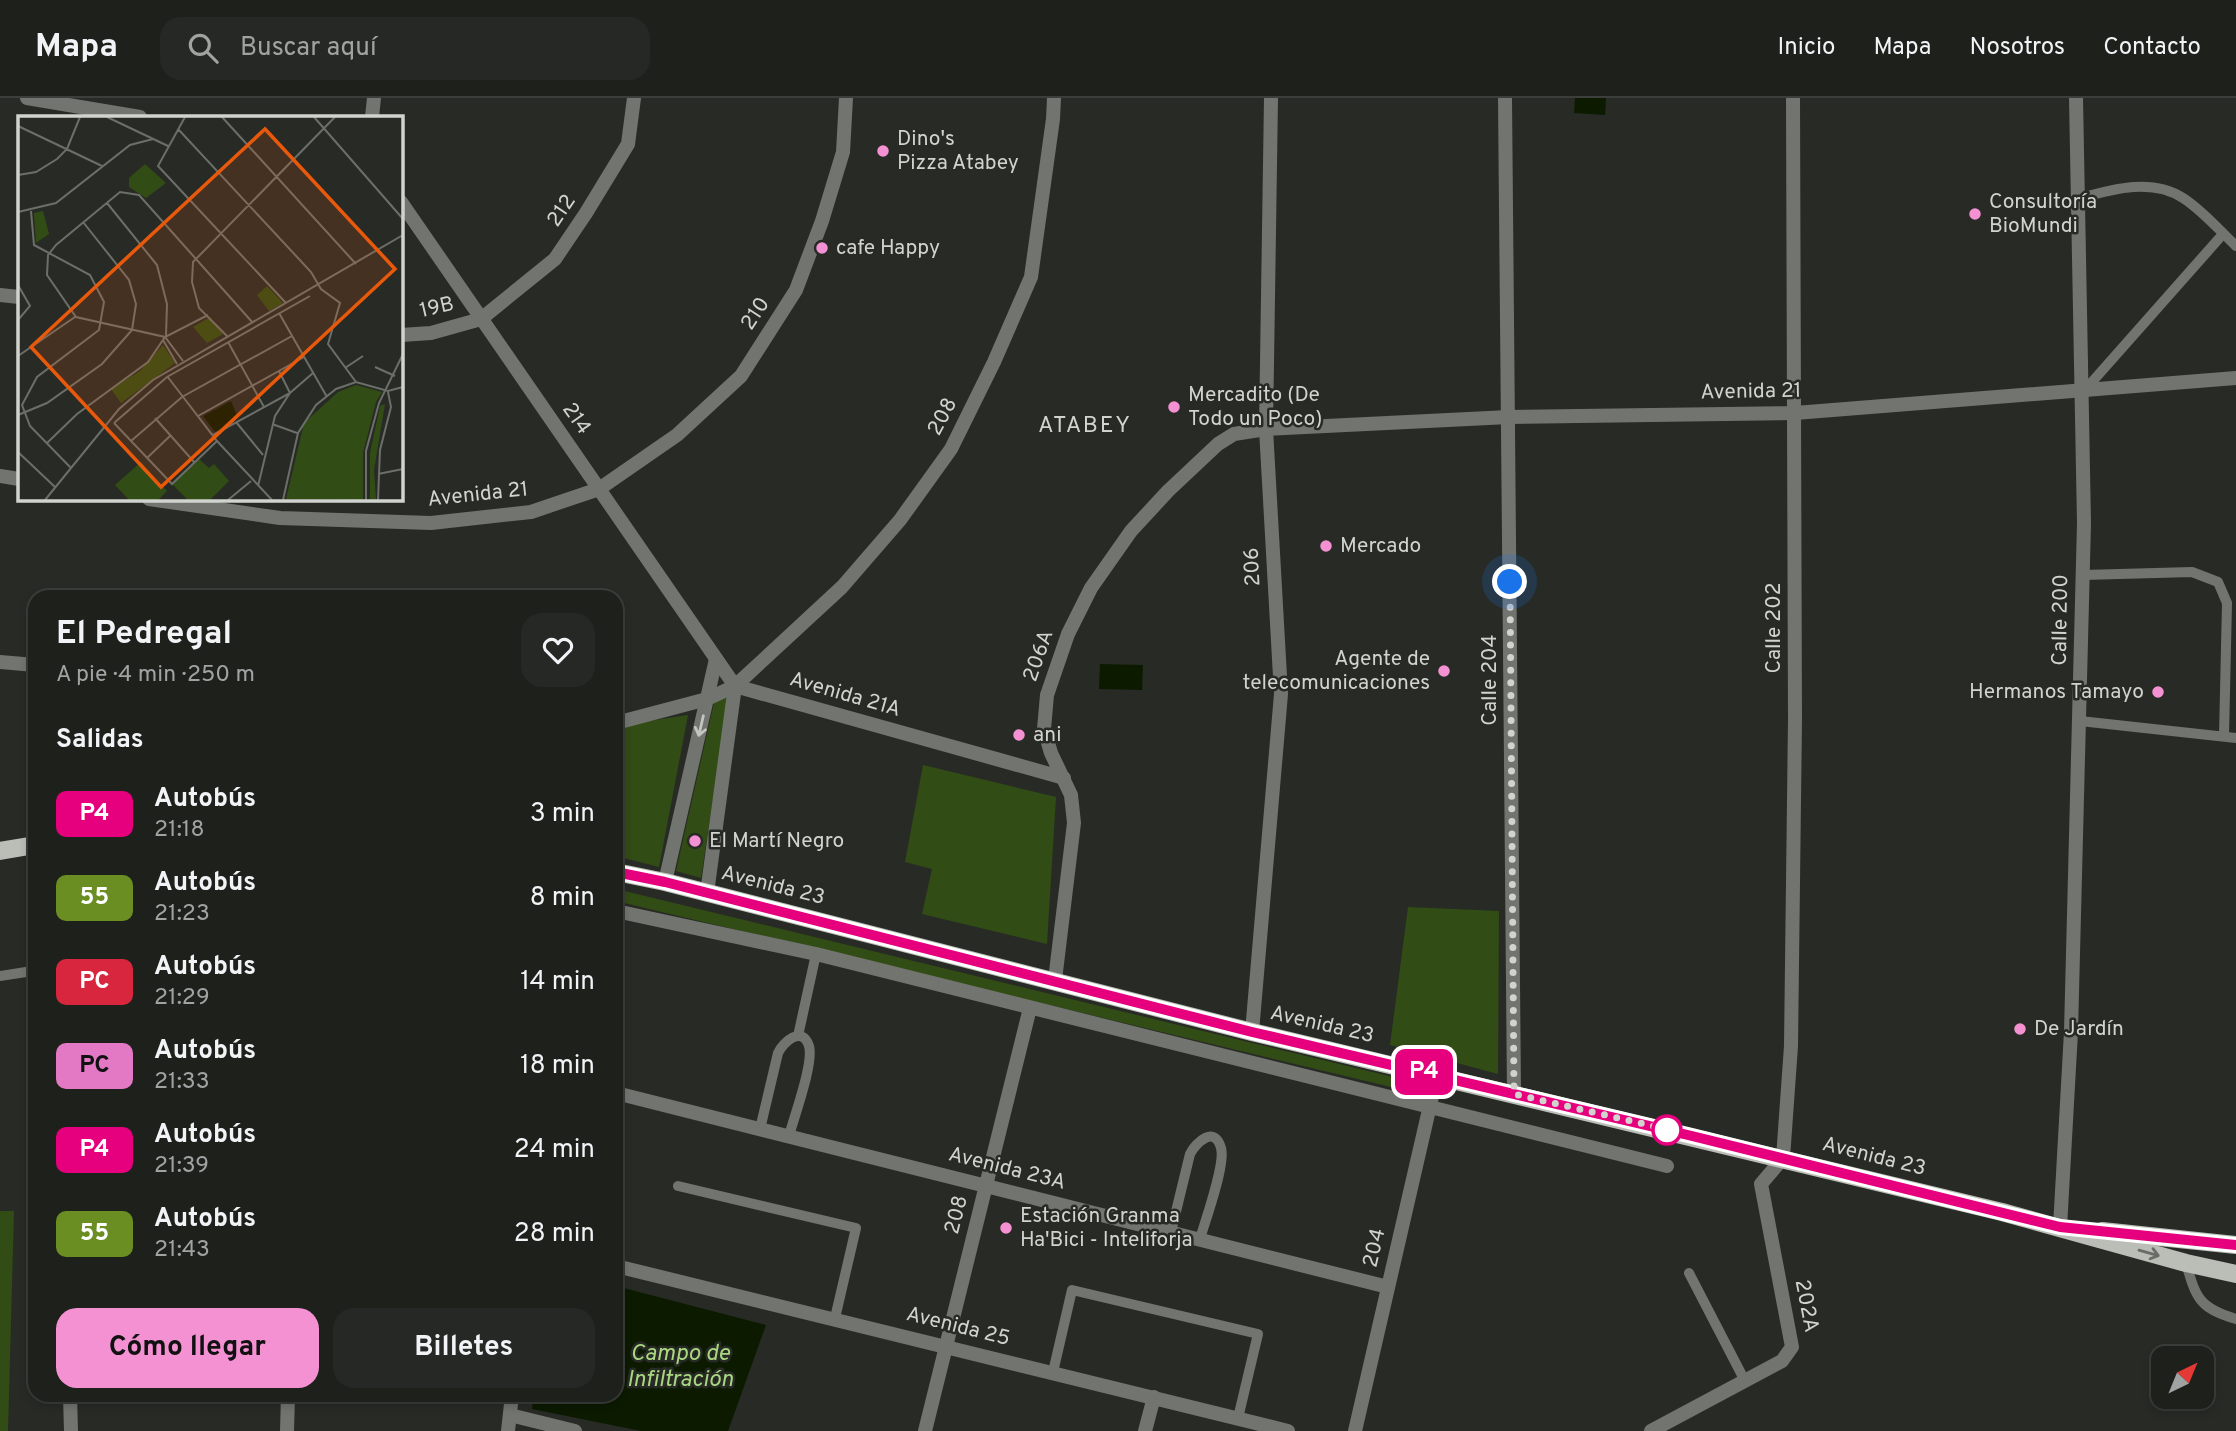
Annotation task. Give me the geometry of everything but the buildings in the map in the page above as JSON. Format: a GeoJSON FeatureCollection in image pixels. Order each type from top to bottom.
{"type":"FeatureCollection","features":[{"type":"Feature","properties":{"kind":"main road"},"geometry":{"type":"LineString","coordinates":[[0,851],[28,846]]}},
{"type":"Feature","properties":{"kind":"main road","name":"Avenida 23"},"geometry":{"type":"LineString","coordinates":[[623,873],[1055,980],[1252,1032],[1783,1158],[2236,1274]]}},
{"type":"Feature","properties":{"kind":"main road","name":"Avenida 23"},"geometry":{"type":"LineString","coordinates":[[2060,1227],[2236,1245]]}},
{"type":"Feature","properties":{"kind":"street"},"geometry":{"type":"LineString","coordinates":[[27,98],[134,116]]}},
{"type":"Feature","properties":{"kind":"street"},"geometry":{"type":"LineString","coordinates":[[373,116],[374,98]]}},
{"type":"Feature","properties":{"kind":"street","name":"212"},"geometry":{"type":"LineString","coordinates":[[481,318],[555,259],[563,248],[628,144],[634,98]]}},
{"type":"Feature","properties":{"kind":"street","name":"210"},"geometry":{"type":"LineString","coordinates":[[599,489],[677,435],[741,376],[796,290],[822,221],[843,152],[846,98]]}},
{"type":"Feature","properties":{"kind":"street","name":"208"},"geometry":{"type":"LineString","coordinates":[[735,686],[842,587],[900,520],[951,449],[994,362],[1031,277],[1054,119],[1054,98]]}},
{"type":"Feature","properties":{"kind":"street","name":"206"},"geometry":{"type":"LineString","coordinates":[[1252,1032],[1281,694],[1266,429],[1271,98]]}},
{"type":"Feature","properties":{"kind":"street","name":"Calle 204"},"geometry":{"type":"LineString","coordinates":[[1505,98],[1514,1094]]}},
{"type":"Feature","properties":{"kind":"street","name":"Calle 202"},"geometry":{"type":"LineString","coordinates":[[1783,1158],[1791,1046],[1795,719],[1793,98]]}},
{"type":"Feature","properties":{"kind":"street","name":"Calle 200"},"geometry":{"type":"LineString","coordinates":[[2060,1227],[2071,1032],[2083,575],[2083,391],[2076,98]]}},
{"type":"Feature","properties":{"kind":"street","name":"214"},"geometry":{"type":"LineString","coordinates":[[402,203],[735,686]]}},
{"type":"Feature","properties":{"kind":"street"},"geometry":{"type":"LineString","coordinates":[[0,295],[18,297]]}},
{"type":"Feature","properties":{"kind":"street","name":"19B"},"geometry":{"type":"LineString","coordinates":[[402,335],[430,333],[481,318]]}},
{"type":"Feature","properties":{"kind":"street","name":"Avenida 21"},"geometry":{"type":"LineString","coordinates":[[1266,429],[1509,417],[1795,413],[2236,378]]}},
{"type":"Feature","properties":{"kind":"street","name":"206A"},"geometry":{"type":"LineString","coordinates":[[1055,980],[1074,823],[1072,794],[1051,753],[1044,729],[1047,695],[1068,634],[1091,588],[1131,531],[1168,491],[1217,444],[1234,434],[1266,429]]}},
{"type":"Feature","properties":{"kind":"street"},"geometry":{"type":"LineString","coordinates":[[0,477],[18,479]]}},
{"type":"Feature","properties":{"kind":"street","name":"Avenida 21"},"geometry":{"type":"LineString","coordinates":[[156,500],[280,518],[431,523],[531,512],[599,489]]}},
{"type":"Feature","properties":{"kind":"street"},"geometry":{"type":"LineString","coordinates":[[665,882],[716,659]]}},
{"type":"Feature","properties":{"kind":"street"},"geometry":{"type":"LineString","coordinates":[[0,662],[28,664]]}},
{"type":"Feature","properties":{"kind":"street"},"geometry":{"type":"LineString","coordinates":[[623,721],[707,699],[735,686]]}},
{"type":"Feature","properties":{"kind":"street"},"geometry":{"type":"LineString","coordinates":[[707,893],[735,686]]}},
{"type":"Feature","properties":{"kind":"street","name":"Avenida 21A"},"geometry":{"type":"LineString","coordinates":[[735,686],[1064,778]]}},
{"type":"Feature","properties":{"kind":"street"},"geometry":{"type":"LineString","coordinates":[[623,913],[816,954],[1667,1166]]}},
{"type":"Feature","properties":{"kind":"street","name":"208"},"geometry":{"type":"LineString","coordinates":[[925,1431],[1030,1008]]}},
{"type":"Feature","properties":{"kind":"street","name":"204"},"geometry":{"type":"LineString","coordinates":[[1355,1431],[1437,1075]]}},
{"type":"Feature","properties":{"kind":"street","name":"Avenida 23A"},"geometry":{"type":"LineString","coordinates":[[623,1095],[1388,1287]]}},
{"type":"Feature","properties":{"kind":"street","name":"202A"},"geometry":{"type":"LineString","coordinates":[[1651,1431],[1782,1361],[1792,1347],[1761,1184],[1783,1158]]}},
{"type":"Feature","properties":{"kind":"street","name":"Avenida 25"},"geometry":{"type":"LineString","coordinates":[[623,1268],[1289,1431]]}},
{"type":"Feature","properties":{"kind":"street"},"geometry":{"type":"LineString","coordinates":[[1145,1431],[1154,1397]]}},
{"type":"Feature","properties":{"kind":"street"},"geometry":{"type":"LineString","coordinates":[[70,1402],[71,1431]]}},
{"type":"Feature","properties":{"kind":"street"},"geometry":{"type":"LineString","coordinates":[[287,1431],[288,1402]]}},
{"type":"Feature","properties":{"kind":"street"},"geometry":{"type":"LineString","coordinates":[[508,1431],[511,1402]]}},
{"type":"Feature","properties":{"kind":"street"},"geometry":{"type":"LineString","coordinates":[[510,1415],[575,1431]]}},
{"type":"Feature","properties":{"kind":"lane"},"geometry":{"type":"LineString","coordinates":[[2077,200],[2114,189],[2158,188],[2183,197],[2236,246]]}},
{"type":"Feature","properties":{"kind":"lane"},"geometry":{"type":"LineString","coordinates":[[2083,391],[2223,234]]}},
{"type":"Feature","properties":{"kind":"lane"},"geometry":{"type":"LineString","coordinates":[[2083,575],[2192,572],[2218,582],[2228,603],[2224,736]]}},
{"type":"Feature","properties":{"kind":"lane"},"geometry":{"type":"LineString","coordinates":[[2080,721],[2236,738]]}},
{"type":"Feature","properties":{"kind":"lane"},"geometry":{"type":"LineString","coordinates":[[798,1036],[816,954]]}},
{"type":"Feature","properties":{"kind":"lane"},"geometry":{"type":"LineString","coordinates":[[0,976],[26,972]]}},
{"type":"Feature","properties":{"kind":"lane"},"geometry":{"type":"LineString","coordinates":[[760,1129],[778,1053],[784,1042],[798,1036],[805,1039],[809,1047],[809,1062],[789,1136]]}},
{"type":"Feature","properties":{"kind":"lane"},"geometry":{"type":"LineString","coordinates":[[1171,1232],[1190,1154],[1196,1143],[1211,1137],[1217,1140],[1222,1148],[1222,1163],[1200,1239]]}},
{"type":"Feature","properties":{"kind":"lane"},"geometry":{"type":"LineString","coordinates":[[678,1186],[856,1228],[835,1318]]}},
{"type":"Feature","properties":{"kind":"lane"},"geometry":{"type":"LineString","coordinates":[[2186,1263],[2195,1295],[2218,1314],[2236,1319]]}},
{"type":"Feature","properties":{"kind":"lane"},"geometry":{"type":"LineString","coordinates":[[1689,1272],[1745,1381]]}},
{"type":"Feature","properties":{"kind":"lane"},"geometry":{"type":"LineString","coordinates":[[1053,1372],[1072,1290],[1258,1334],[1238,1418]]}},
{"type":"Feature","properties":{"kind":"green space"},"geometry":{"type":"Polygon","coordinates":[[[720,697],[728,698],[701,878],[676,871],[714,703],[720,697]]]}},
{"type":"Feature","properties":{"kind":"green space"},"geometry":{"type":"Polygon","coordinates":[[[688,715],[659,867],[623,858],[623,725],[688,715]]]}},
{"type":"Feature","properties":{"kind":"green space"},"geometry":{"type":"Polygon","coordinates":[[[923,765],[1056,797],[1047,944],[922,914],[932,869],[905,862],[923,765]]]}},
{"type":"Feature","properties":{"kind":"green space"},"geometry":{"type":"Polygon","coordinates":[[[623,891],[1418,1083],[1416,1093],[623,903],[623,891]]]}},
{"type":"Feature","properties":{"kind":"green space"},"geometry":{"type":"Polygon","coordinates":[[[1408,907],[1499,911],[1498,1074],[1390,1045],[1408,907]]]}},
{"type":"Feature","properties":{"kind":"green space"},"geometry":{"type":"Polygon","coordinates":[[[0,1211],[14,1211],[8,1431],[0,1431],[0,1211]]]}},
{"type":"Feature","properties":{"kind":"water"},"geometry":{"type":"Polygon","coordinates":[[[1575,98],[1606,98],[1605,115],[1574,113],[1575,98]]]}},
{"type":"Feature","properties":{"kind":"water"},"geometry":{"type":"Polygon","coordinates":[[[1100,664],[1143,665],[1142,690],[1099,689],[1100,664]]]}},
{"type":"Feature","properties":{"kind":"water","name":"Campo de Infiltración"},"geometry":{"type":"Polygon","coordinates":[[[623,1288],[766,1325],[728,1431],[641,1431],[532,1409],[533,1402],[623,1402],[623,1288]]]}},
{"type":"Feature","properties":{"kind":"bus line","name":"P4"},"geometry":{"type":"LineString","coordinates":[[623,873],[1055,980],[1252,1032],[1692,1136],[2060,1227],[2236,1245]]}},
{"type":"Feature","properties":{"kind":"place","name":"Dino's Pizza Atabey"},"geometry":{"type":"Point","coordinates":[883,151]}},
{"type":"Feature","properties":{"kind":"place","name":"Consultoría BioMundi"},"geometry":{"type":"Point","coordinates":[1975,214]}},
{"type":"Feature","properties":{"kind":"place","name":"cafe Happy"},"geometry":{"type":"Point","coordinates":[822,248]}},
{"type":"Feature","properties":{"kind":"place","name":"Mercadito (De Todo un Poco)"},"geometry":{"type":"Point","coordinates":[1174,407]}},
{"type":"Feature","properties":{"kind":"place","name":"Mercado"},"geometry":{"type":"Point","coordinates":[1326,546]}},
{"type":"Feature","properties":{"kind":"place","name":"Agente de telecomunicaciones"},"geometry":{"type":"Point","coordinates":[1444,671]}},
{"type":"Feature","properties":{"kind":"place","name":"Hermanos Tamayo"},"geometry":{"type":"Point","coordinates":[2158,692]}},
{"type":"Feature","properties":{"kind":"place","name":"ani"},"geometry":{"type":"Point","coordinates":[1019,735]}},
{"type":"Feature","properties":{"kind":"place","name":"El Martí Negro"},"geometry":{"type":"Point","coordinates":[695,841]}},
{"type":"Feature","properties":{"kind":"place","name":"De Jardín"},"geometry":{"type":"Point","coordinates":[2020,1029]}},
{"type":"Feature","properties":{"kind":"place","name":"Estación Granma Ha'Bici - Inteliforja"},"geometry":{"type":"Point","coordinates":[1006,1228]}},
{"type":"Feature","properties":{"kind":"district","name":"ATABEY"},"geometry":{"type":"Point","coordinates":[1085,426]}},
{"type":"Feature","properties":{"kind":"route"},"geometry":{"type":"LineString","coordinates":[[1510,582],[1514,1094],[1670,1130],[1667,1130]]}}]}
